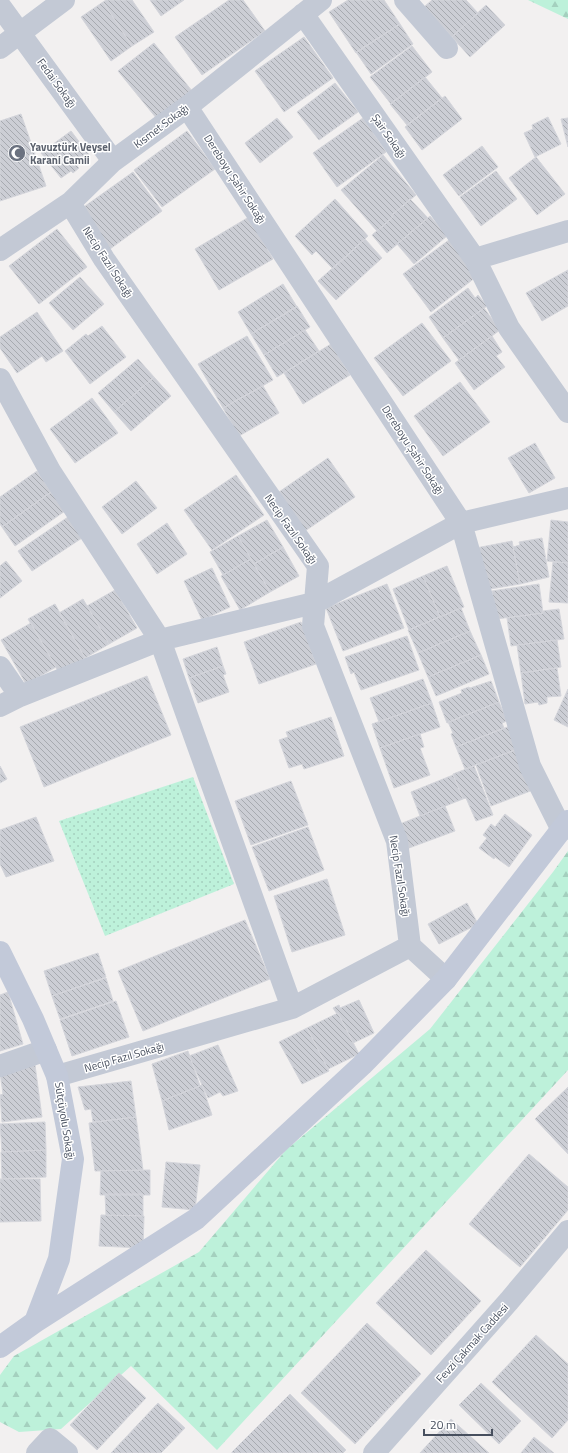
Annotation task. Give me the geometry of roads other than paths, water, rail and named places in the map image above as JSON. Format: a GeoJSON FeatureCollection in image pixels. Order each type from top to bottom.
{"type":"FeatureCollection","features":[{"type":"Feature","properties":{"kind":"street"},"geometry":{"type":"LineString","coordinates":[[0,48],[64,0]]}},
{"type":"Feature","properties":{"kind":"street","name":"Kısmet Sokağı"},"geometry":{"type":"LineString","coordinates":[[0,250],[70,203],[113,161],[187,107],[321,0]]}},
{"type":"Feature","properties":{"kind":"street"},"geometry":{"type":"LineString","coordinates":[[405,0],[447,48]]}},
{"type":"Feature","properties":{"kind":"street","name":"Fedai Sokağı"},"geometry":{"type":"LineString","coordinates":[[0,6],[113,161]]}},
{"type":"Feature","properties":{"kind":"street","name":"Şair Sokağı"},"geometry":{"type":"LineString","coordinates":[[303,14],[475,259],[508,328],[568,412]]}},
{"type":"Feature","properties":{"kind":"street","name":"Dereboyu Şahir Sokağı"},"geometry":{"type":"LineString","coordinates":[[187,107],[461,523],[530,766],[565,825]]}},
{"type":"Feature","properties":{"kind":"street","name":"Necip Fazıl Sokağı"},"geometry":{"type":"LineString","coordinates":[[57,1076],[292,1008],[410,946],[397,841],[313,626],[318,566],[104,259],[70,203]]}},
{"type":"Feature","properties":{"kind":"street"},"geometry":{"type":"LineString","coordinates":[[475,259],[568,232]]}},
{"type":"Feature","properties":{"kind":"street"},"geometry":{"type":"LineString","coordinates":[[0,379],[50,471],[160,640],[292,1008]]}},
{"type":"Feature","properties":{"kind":"street"},"geometry":{"type":"LineString","coordinates":[[0,706],[20,696],[160,640],[314,603],[461,523],[568,498]]}},
{"type":"Feature","properties":{"kind":"street"},"geometry":{"type":"LineString","coordinates":[[0,667],[20,696]]}},
{"type":"Feature","properties":{"kind":"street"},"geometry":{"type":"LineString","coordinates":[[0,1347],[34,1322],[196,1219],[362,1065],[446,979],[565,825]]}},
{"type":"Feature","properties":{"kind":"street"},"geometry":{"type":"LineString","coordinates":[[410,946],[446,979]]}},
{"type":"Feature","properties":{"kind":"street","name":"Sütçüyolu Sokağı"},"geometry":{"type":"LineString","coordinates":[[0,952],[33,1019],[57,1076],[73,1159],[59,1259],[34,1322]]}},
{"type":"Feature","properties":{"kind":"street"},"geometry":{"type":"LineString","coordinates":[[0,1066],[46,1050]]}},
{"type":"Feature","properties":{"kind":"street","name":"Fevzi Çakmak Caddesi"},"geometry":{"type":"LineString","coordinates":[[374,1453],[509,1301],[568,1231]]}},
{"type":"Feature","properties":{"kind":"street"},"geometry":{"type":"LineString","coordinates":[[44,1446],[67,1453]]}},
{"type":"Feature","properties":{"kind":"place","name":"Yavuztürk Veysel Karani Camii"},"geometry":{"type":"Point","coordinates":[17,153]}}]}
